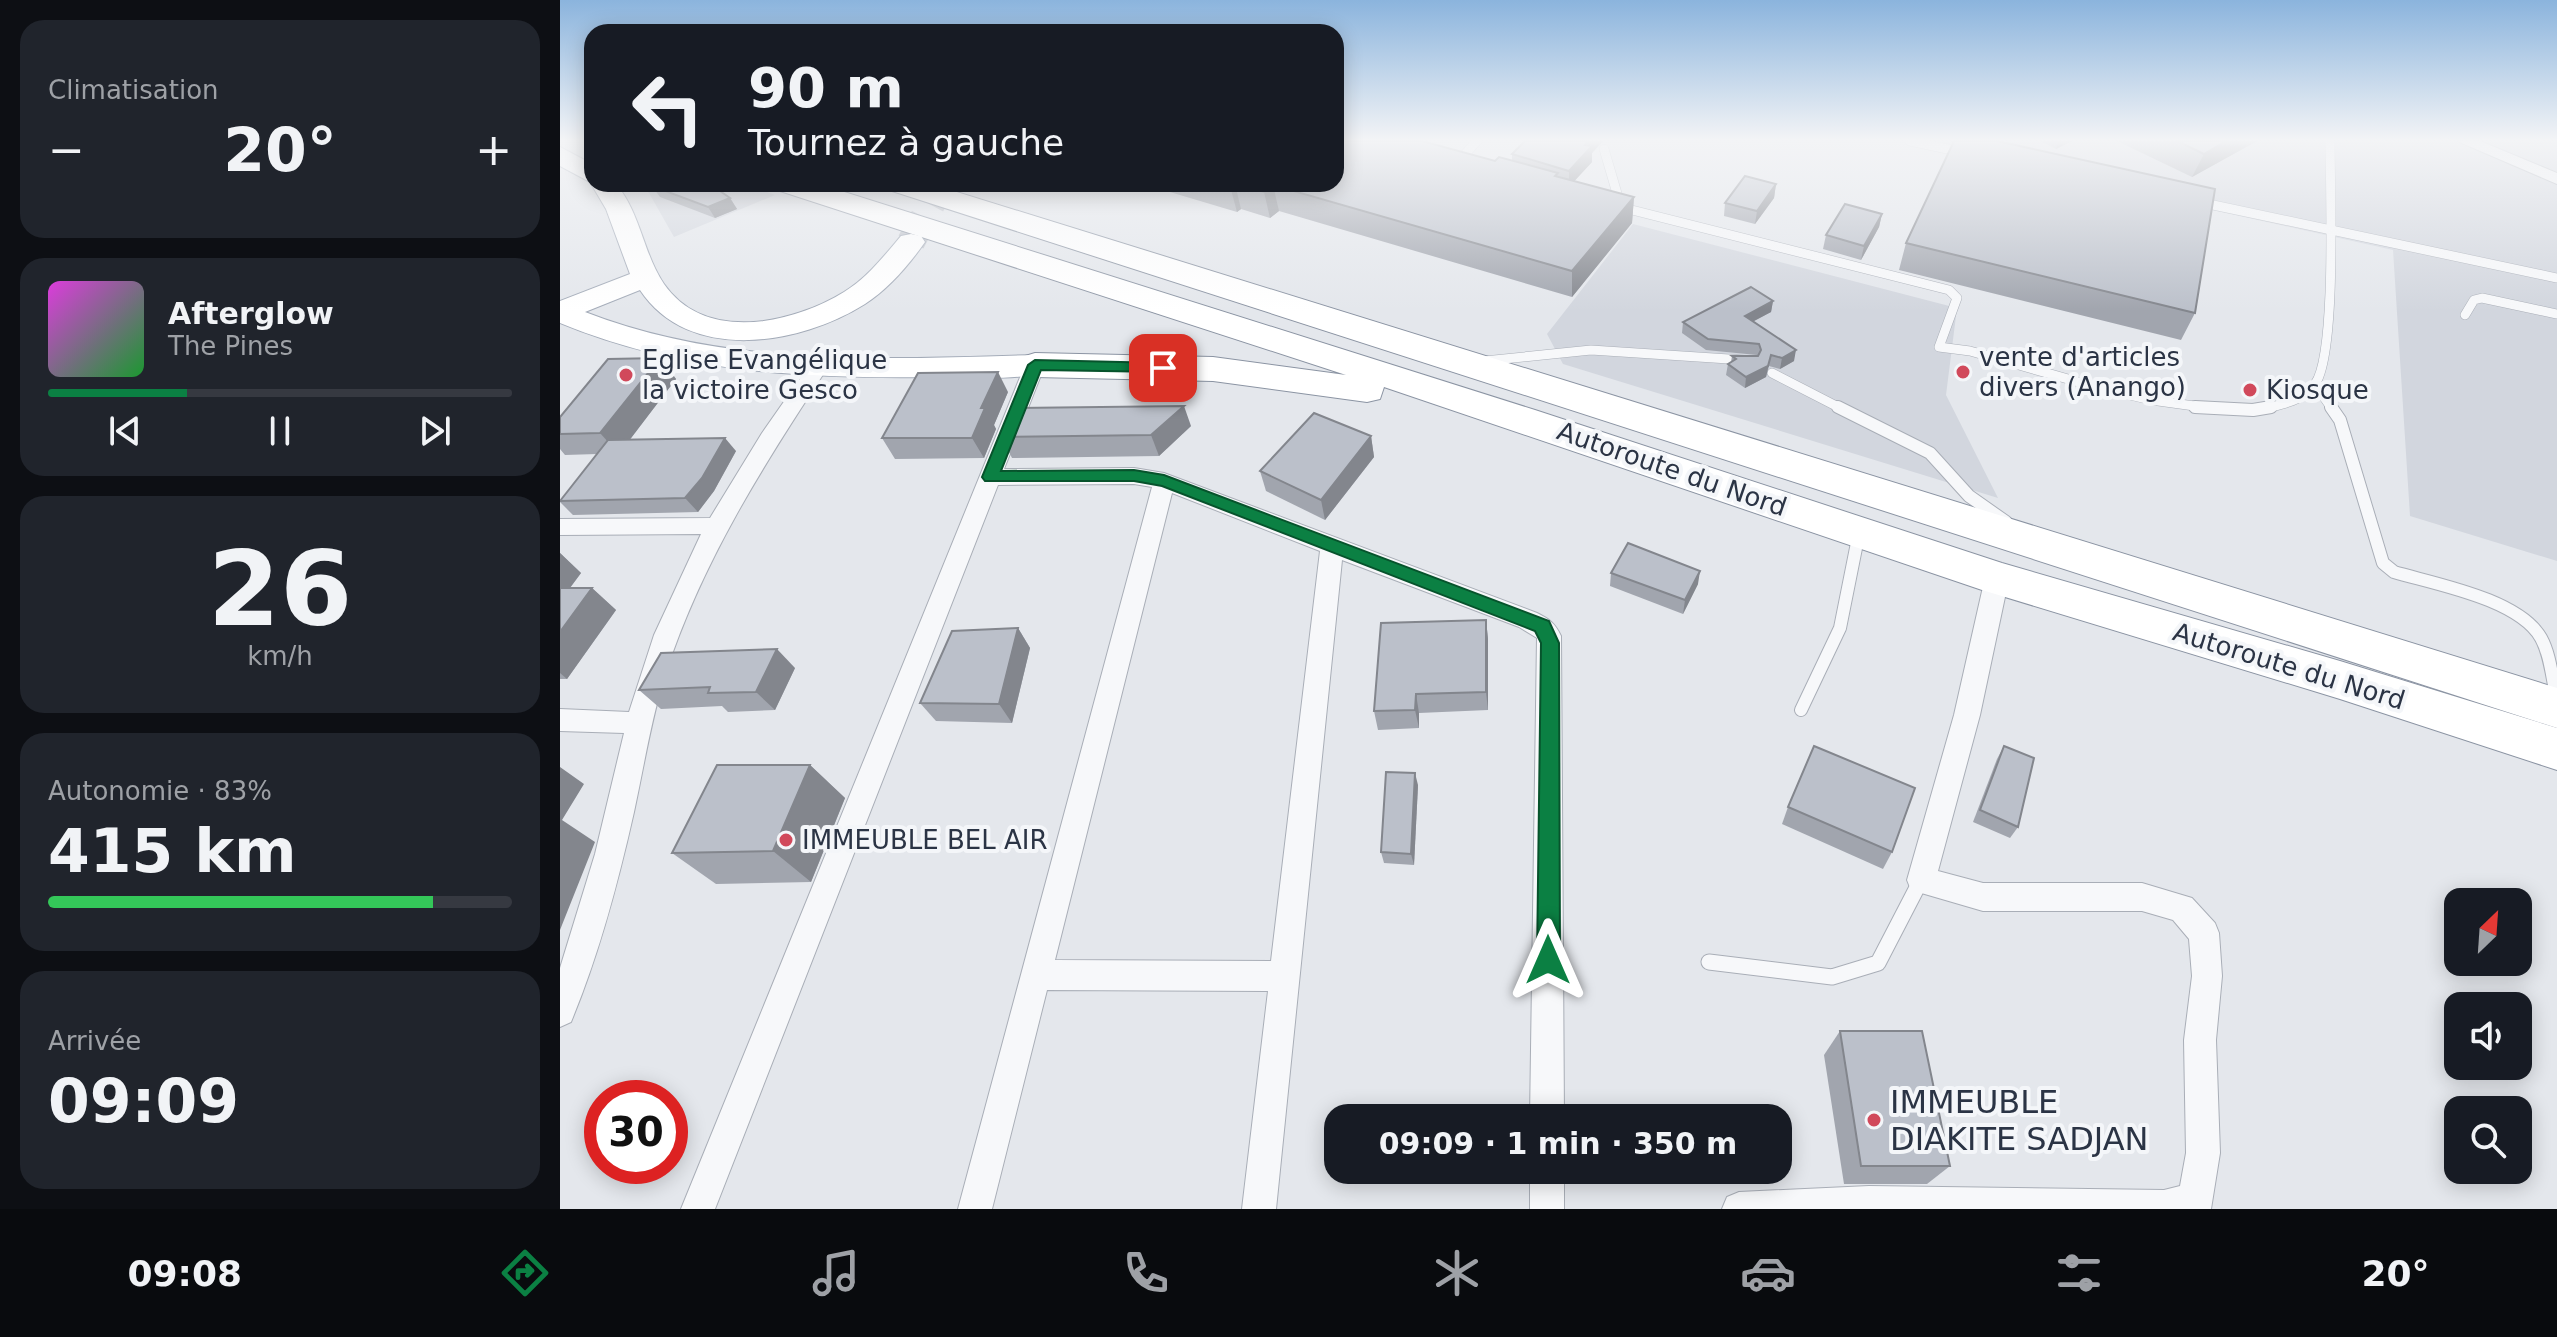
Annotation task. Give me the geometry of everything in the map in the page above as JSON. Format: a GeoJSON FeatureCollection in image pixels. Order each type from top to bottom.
{"type":"FeatureCollection","features":[{"type":"Feature","properties":{"kind":"highway","name":"Autoroute du Nord"},"geometry":{"type":"LineString","coordinates":[[830,197],[1522,419],[1997,578],[2340,680],[2557,749]]}},
{"type":"Feature","properties":{"kind":"highway","name":"Autoroute du Nord"},"geometry":{"type":"LineString","coordinates":[[943,197],[2557,708]]}},
{"type":"Feature","properties":{"kind":"highway"},"geometry":{"type":"LineString","coordinates":[[1035,365],[1213,369],[1453,402],[1522,419]]}},
{"type":"Feature","properties":{"kind":"main road"},"geometry":{"type":"LineString","coordinates":[[615,197],[646,278],[671,309],[710,330],[735,332],[767,329],[818,316],[852,299],[886,273],[911,242]]}},
{"type":"Feature","properties":{"kind":"main road"},"geometry":{"type":"LineString","coordinates":[[560,312],[646,278]]}},
{"type":"Feature","properties":{"kind":"main road"},"geometry":{"type":"LineString","coordinates":[[560,312],[663,348],[742,360],[922,367],[1035,365]]}},
{"type":"Feature","properties":{"kind":"street"},"geometry":{"type":"LineString","coordinates":[[560,1011],[570,957],[615,833],[640,723],[668,629],[715,526],[770,434],[820,364]]}},
{"type":"Feature","properties":{"kind":"street"},"geometry":{"type":"LineString","coordinates":[[698,1209],[1035,365]]}},
{"type":"Feature","properties":{"kind":"street"},"geometry":{"type":"LineString","coordinates":[[991,477],[1134,476],[1164,481],[1542,626],[1549,636],[1547,1104]]}},
{"type":"Feature","properties":{"kind":"street"},"geometry":{"type":"LineString","coordinates":[[975,1209],[1164,481]]}},
{"type":"Feature","properties":{"kind":"street"},"geometry":{"type":"LineString","coordinates":[[560,527],[715,526]]}},
{"type":"Feature","properties":{"kind":"street"},"geometry":{"type":"LineString","coordinates":[[1259,1209],[1332,547]]}},
{"type":"Feature","properties":{"kind":"street"},"geometry":{"type":"LineString","coordinates":[[1739,1209],[1869,1203],[2194,1205],[2203,1153],[2200,1040],[2207,976],[2204,933],[2182,908],[2142,897],[1983,897],[1921,880],[1936,836],[1967,715],[1997,578]]}},
{"type":"Feature","properties":{"kind":"street"},"geometry":{"type":"LineString","coordinates":[[560,720],[640,723]]}},
{"type":"Feature","properties":{"kind":"street"},"geometry":{"type":"LineString","coordinates":[[1035,975],[1284,976]]}},
{"type":"Feature","properties":{"kind":"street"},"geometry":{"type":"LineString","coordinates":[[1547,1184],[1547,1209]]}},
{"type":"Feature","properties":{"kind":"lane"},"geometry":{"type":"LineString","coordinates":[[1618,197],[1621,207]]}},
{"type":"Feature","properties":{"kind":"lane"},"geometry":{"type":"LineString","coordinates":[[1607,204],[1949,290],[1957,298],[1939,347],[1970,351],[2168,404],[2242,413],[2282,407],[2302,398],[2315,384],[2322,365],[2329,307],[2329,197]]}},
{"type":"Feature","properties":{"kind":"lane"},"geometry":{"type":"LineString","coordinates":[[2189,200],[2557,278]]}},
{"type":"Feature","properties":{"kind":"lane"},"geometry":{"type":"LineString","coordinates":[[2465,315],[2474,300],[2482,298],[2557,314]]}},
{"type":"Feature","properties":{"kind":"lane"},"geometry":{"type":"LineString","coordinates":[[1468,363],[1591,350],[1752,361]]}},
{"type":"Feature","properties":{"kind":"lane"},"geometry":{"type":"LineString","coordinates":[[1772,373],[1930,453],[1969,496],[2030,540]]}},
{"type":"Feature","properties":{"kind":"lane"},"geometry":{"type":"LineString","coordinates":[[2315,384],[2340,420],[2383,563],[2394,572],[2506,608],[2533,627],[2540,638],[2557,699]]}},
{"type":"Feature","properties":{"kind":"lane"},"geometry":{"type":"LineString","coordinates":[[1801,710],[1840,628],[1859,533]]}},
{"type":"Feature","properties":{"kind":"lane"},"geometry":{"type":"LineString","coordinates":[[1709,962],[1832,977],[1878,963],[1921,880]]}},
{"type":"Feature","properties":{"kind":"shaded area"},"geometry":{"type":"Polygon","coordinates":[[[652,197],[769,197],[674,237],[652,197]]]}},
{"type":"Feature","properties":{"kind":"shaded area"},"geometry":{"type":"Polygon","coordinates":[[[2155,197],[2557,197],[2557,561],[2410,516],[2393,250],[2155,197]]]}},
{"type":"Feature","properties":{"kind":"shaded area"},"geometry":{"type":"Polygon","coordinates":[[[1633,224],[1957,308],[1946,395],[1998,498],[1563,364],[1547,334],[1633,224]]]}},
{"type":"Feature","properties":{"kind":"building"},"geometry":{"type":"Polygon","coordinates":[[[682,197],[730,198],[708,207],[682,197]]]}},
{"type":"Feature","properties":{"kind":"building"},"geometry":{"type":"Polygon","coordinates":[[[1316,197],[1634,197],[1572,271],[1316,197]]]}},
{"type":"Feature","properties":{"kind":"building"},"geometry":{"type":"Polygon","coordinates":[[[1729,197],[1767,197],[1757,211],[1725,203],[1729,197]]]}},
{"type":"Feature","properties":{"kind":"building"},"geometry":{"type":"Polygon","coordinates":[[[1927,197],[2214,197],[2195,313],[1906,243],[1927,197]]]}},
{"type":"Feature","properties":{"kind":"building"},"geometry":{"type":"Polygon","coordinates":[[[1845,204],[1882,214],[1864,246],[1826,235],[1845,204]]]}},
{"type":"Feature","properties":{"kind":"building"},"geometry":{"type":"Polygon","coordinates":[[[1751,287],[1773,301],[1745,316],[1796,350],[1782,358],[1771,355],[1768,366],[1746,377],[1728,364],[1736,359],[1732,356],[1758,356],[1761,350],[1759,344],[1708,339],[1683,322],[1751,287]]]}},
{"type":"Feature","properties":{"kind":"building"},"geometry":{"type":"Polygon","coordinates":[[[660,358],[600,433],[560,434],[560,417],[608,359],[660,358]]]}},
{"type":"Feature","properties":{"kind":"building"},"geometry":{"type":"Polygon","coordinates":[[[998,372],[981,408],[985,408],[972,438],[882,438],[918,373],[998,372]]]}},
{"type":"Feature","properties":{"kind":"building"},"geometry":{"type":"Polygon","coordinates":[[[1184,406],[1151,435],[1001,437],[1013,408],[1184,406]]]}},
{"type":"Feature","properties":{"kind":"building"},"geometry":{"type":"Polygon","coordinates":[[[1314,413],[1371,436],[1321,500],[1260,471],[1314,413]]]}},
{"type":"Feature","properties":{"kind":"building"},"geometry":{"type":"Polygon","coordinates":[[[725,438],[702,478],[685,498],[560,501],[608,440],[725,438]]]}},
{"type":"Feature","properties":{"kind":"building"},"geometry":{"type":"Polygon","coordinates":[[[1628,543],[1700,571],[1685,600],[1611,573],[1628,543]]]}},
{"type":"Feature","properties":{"kind":"building"},"geometry":{"type":"Polygon","coordinates":[[[560,588],[592,588],[560,632],[560,588]]]}},
{"type":"Feature","properties":{"kind":"building"},"geometry":{"type":"Polygon","coordinates":[[[1486,620],[1486,692],[1416,694],[1415,710],[1374,711],[1381,623],[1486,620]]]}},
{"type":"Feature","properties":{"kind":"building"},"geometry":{"type":"Polygon","coordinates":[[[1018,628],[999,704],[920,703],[952,631],[1018,628]]]}},
{"type":"Feature","properties":{"kind":"building"},"geometry":{"type":"Polygon","coordinates":[[[777,649],[756,692],[708,693],[710,687],[639,690],[661,653],[777,649]]]}},
{"type":"Feature","properties":{"kind":"building"},"geometry":{"type":"Polygon","coordinates":[[[1814,746],[1915,788],[1892,852],[1788,807],[1814,746]]]}},
{"type":"Feature","properties":{"kind":"building"},"geometry":{"type":"Polygon","coordinates":[[[2004,746],[2034,758],[2018,827],[1980,810],[2004,746]]]}},
{"type":"Feature","properties":{"kind":"building"},"geometry":{"type":"Polygon","coordinates":[[[717,765],[810,765],[773,851],[672,853],[717,765]]]}},
{"type":"Feature","properties":{"kind":"building"},"geometry":{"type":"Polygon","coordinates":[[[1386,772],[1415,773],[1411,854],[1381,852],[1386,772]]]}},
{"type":"Feature","properties":{"kind":"building"},"geometry":{"type":"Polygon","coordinates":[[[1840,1031],[1922,1031],[1950,1166],[1861,1166],[1840,1031]]]}},
{"type":"Feature","properties":{"kind":"tunnel"},"geometry":{"type":"LineString","coordinates":[[911,242],[935,197]]}},
{"type":"Feature","properties":{"kind":"place","name":"vente d'articles divers (Anango)"},"geometry":{"type":"Point","coordinates":[1963,372]}},
{"type":"Feature","properties":{"kind":"place","name":"Eglise Evangélique la victoire Gesco"},"geometry":{"type":"Point","coordinates":[626,375]}},
{"type":"Feature","properties":{"kind":"place","name":"Kiosque"},"geometry":{"type":"Point","coordinates":[2250,390]}},
{"type":"Feature","properties":{"kind":"place","name":"IMMEUBLE BEL AIR"},"geometry":{"type":"Point","coordinates":[786,840]}},
{"type":"Feature","properties":{"kind":"place","name":"IMMEUBLE DIAKITE SADJAN"},"geometry":{"type":"Point","coordinates":[1874,1120]}},
{"type":"Feature","properties":{"kind":"route"},"geometry":{"type":"LineString","coordinates":[[1163,368],[1035,365],[991,477],[1134,476],[1164,481],[1528,620],[1547,630],[1550,643],[1548,960]]}}]}
